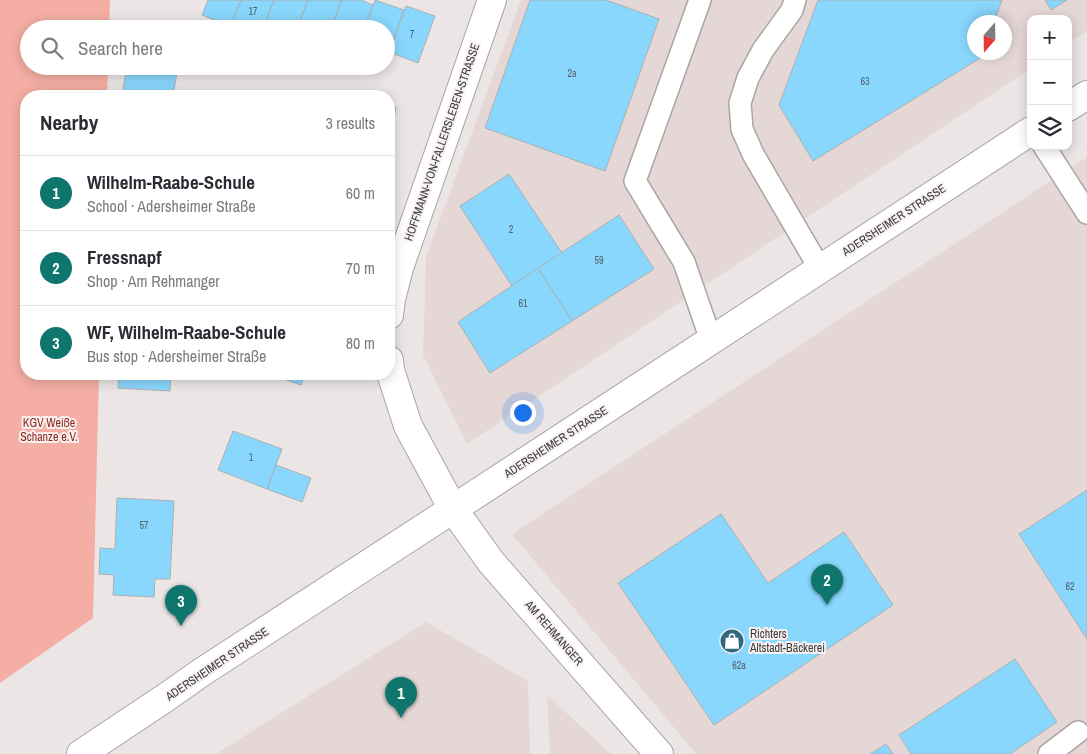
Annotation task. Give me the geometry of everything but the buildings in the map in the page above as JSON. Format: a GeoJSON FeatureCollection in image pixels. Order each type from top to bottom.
{"type":"FeatureCollection","features":[{"type":"Feature","properties":{"kind":"main road","name":"HOFFMANN-VON-FALLERSLEBEN-STRASSE"},"geometry":{"type":"LineString","coordinates":[[395,263],[492,0]]}},
{"type":"Feature","properties":{"kind":"main road"},"geometry":{"type":"LineString","coordinates":[[1071,105],[1087,95]]}},
{"type":"Feature","properties":{"kind":"main road","name":"ADERSHEIMER STRASSE"},"geometry":{"type":"LineString","coordinates":[[81,754],[166,698],[210,666],[454,509],[1027,134]]}},
{"type":"Feature","properties":{"kind":"main road"},"geometry":{"type":"LineString","coordinates":[[393,380],[408,426],[454,509]]}},
{"type":"Feature","properties":{"kind":"main road","name":"AM REHMANGER"},"geometry":{"type":"LineString","coordinates":[[454,509],[491,562],[659,754]]}},
{"type":"Feature","properties":{"kind":"lane"},"geometry":{"type":"LineString","coordinates":[[700,0],[635,181],[684,262],[712,340]]}},
{"type":"Feature","properties":{"kind":"lane"},"geometry":{"type":"LineString","coordinates":[[796,0],[792,10],[763,50],[748,78],[740,103],[742,128],[753,154],[820,269]]}},
{"type":"Feature","properties":{"kind":"lane"},"geometry":{"type":"LineString","coordinates":[[1047,150],[1087,213]]}},
{"type":"Feature","properties":{"kind":"lane"},"geometry":{"type":"LineString","coordinates":[[1049,754],[1078,732]]}},
{"type":"Feature","properties":{"kind":"shaded area"},"geometry":{"type":"Polygon","coordinates":[[[521,0],[1087,0],[1087,31],[1072,40],[1072,15],[1027,15],[1027,71],[467,444],[423,355],[426,257],[521,0]]]}},
{"type":"Feature","properties":{"kind":"shaded area"},"geometry":{"type":"Polygon","coordinates":[[[1087,157],[1087,754],[696,754],[512,534],[1087,157]]]}},
{"type":"Feature","properties":{"kind":"shaded area"},"geometry":{"type":"Polygon","coordinates":[[[426,622],[528,681],[530,754],[216,754],[426,622]]]}},
{"type":"Feature","properties":{"kind":"shaded area"},"geometry":{"type":"Polygon","coordinates":[[[547,695],[611,754],[550,754],[547,695]]]}},
{"type":"Feature","properties":{"kind":"green space","name":"KGV Weiße Schanze e.V."},"geometry":{"type":"Polygon","coordinates":[[[0,0],[110,0],[109,20],[20,20],[20,75],[108,75],[107,90],[20,90],[20,380],[99,380],[93,618],[0,683],[0,0]]]}},
{"type":"Feature","properties":{"kind":"place","name":"Fressnapf"},"geometry":{"type":"Point","coordinates":[827,605]}},
{"type":"Feature","properties":{"kind":"place","name":"WF, Wilhelm-Raabe-Schule"},"geometry":{"type":"Point","coordinates":[181,626]}},
{"type":"Feature","properties":{"kind":"place","name":"Richters Altstadt-Bäckerei"},"geometry":{"type":"Point","coordinates":[732,641]}},
{"type":"Feature","properties":{"kind":"place","name":"Wilhelm-Raabe-Schule"},"geometry":{"type":"Point","coordinates":[401,718]}}]}
